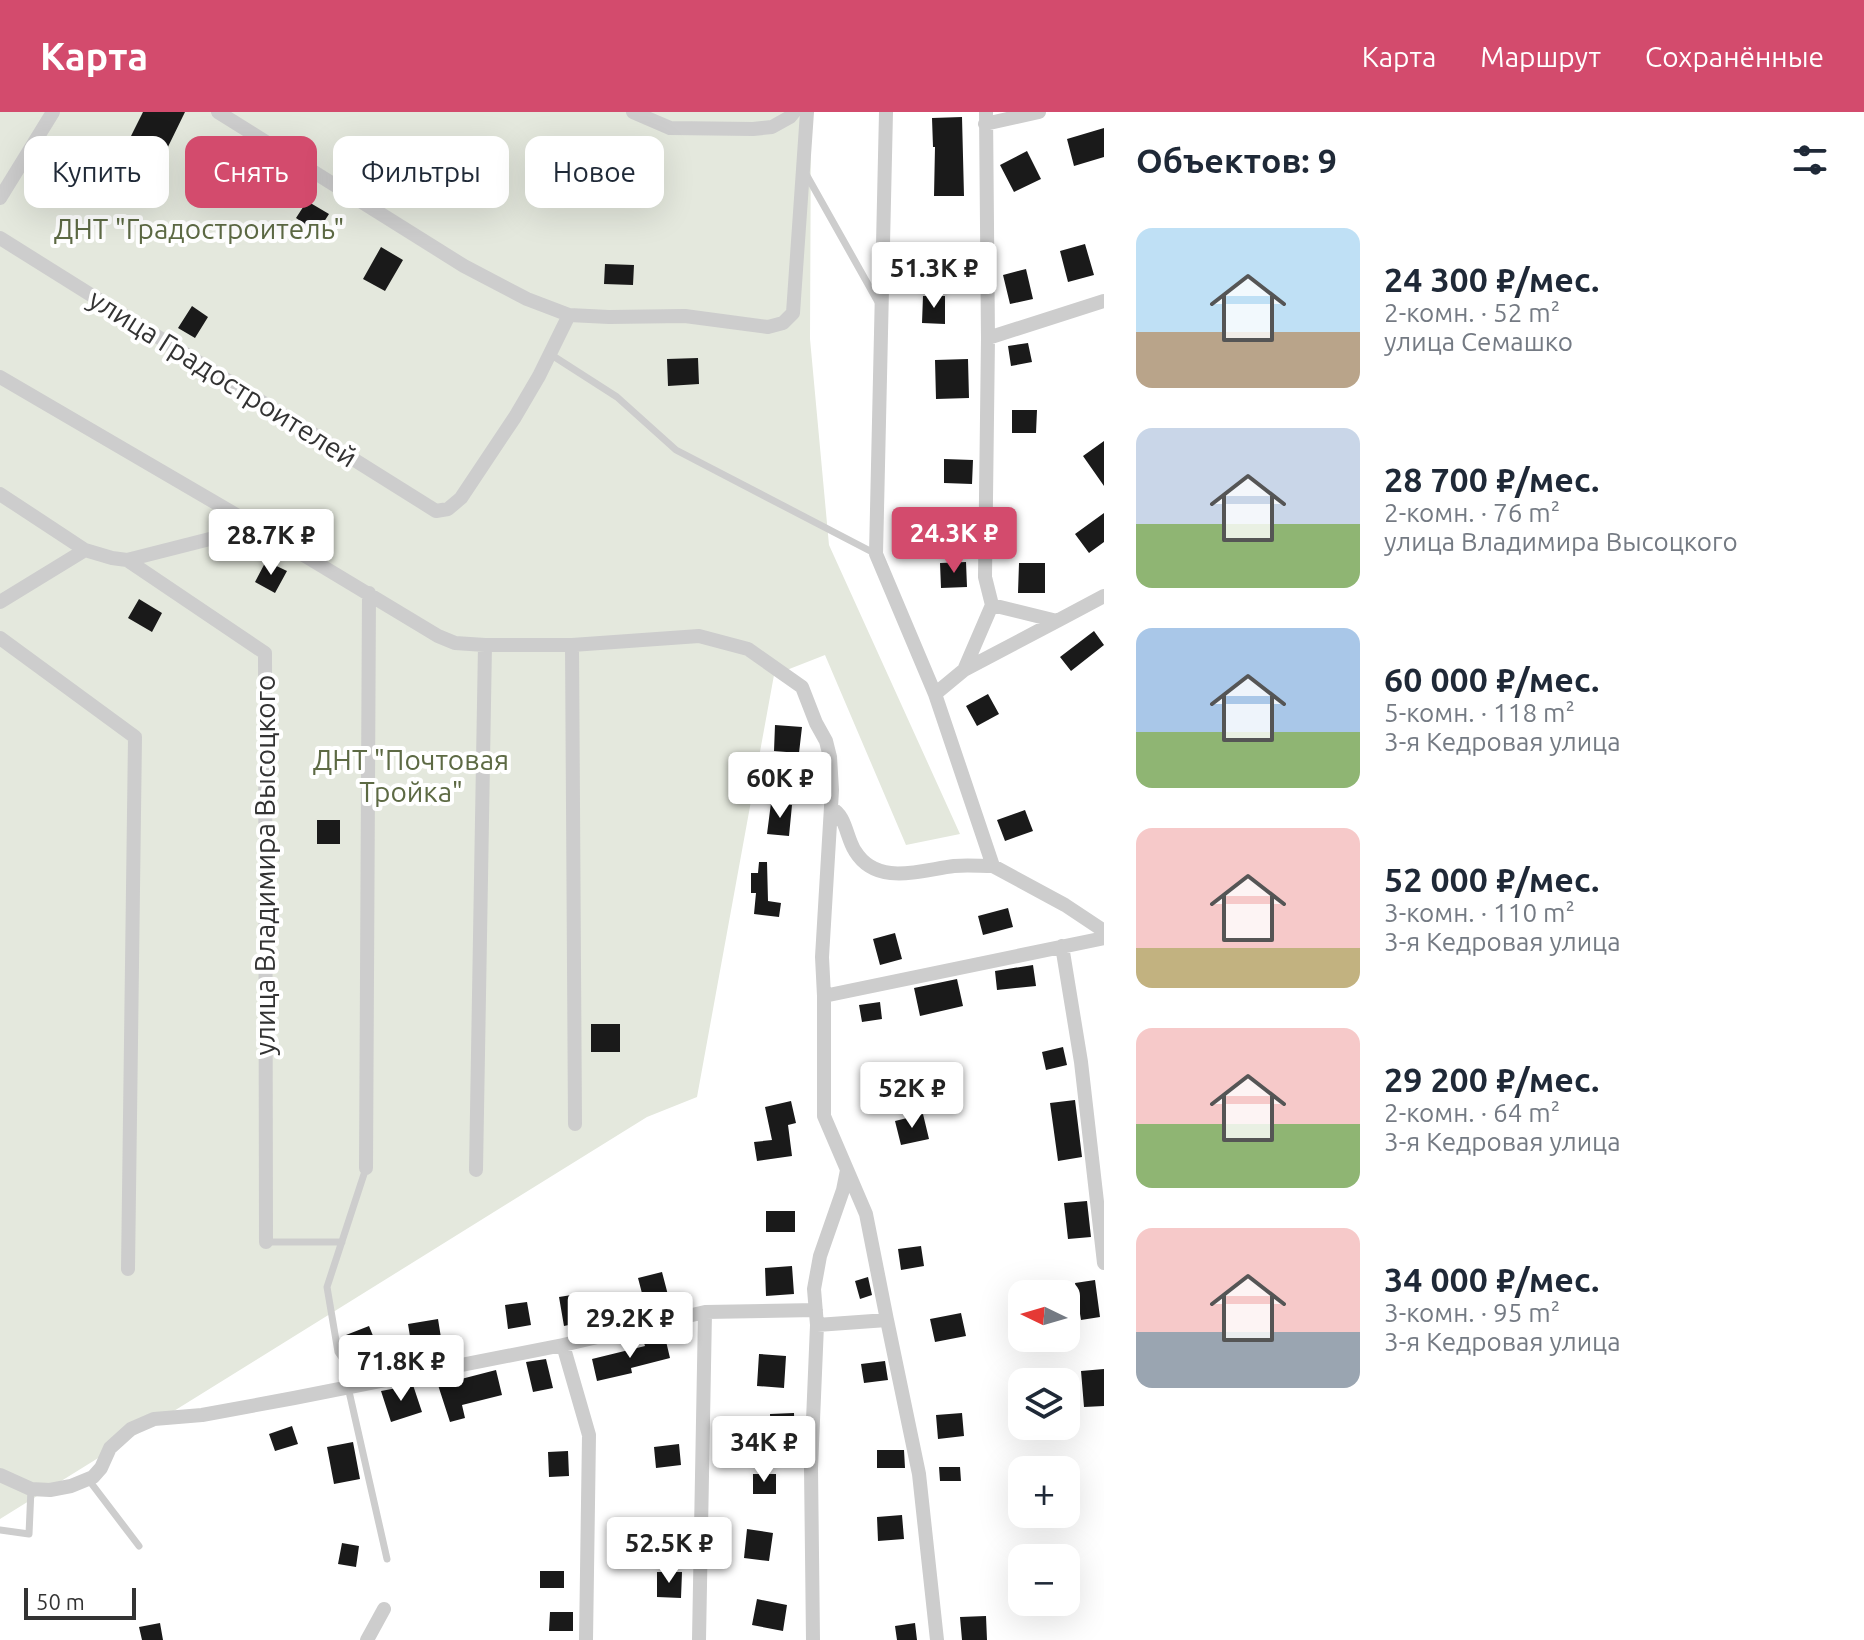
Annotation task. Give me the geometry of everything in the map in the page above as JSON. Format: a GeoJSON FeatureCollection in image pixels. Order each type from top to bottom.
{"type":"FeatureCollection","features":[{"type":"Feature","properties":{"kind":"street"},"geometry":{"type":"LineString","coordinates":[[0,198],[53,112]]}},
{"type":"Feature","properties":{"kind":"street"},"geometry":{"type":"LineString","coordinates":[[218,112],[464,266],[527,299],[569,315],[685,316],[768,327],[783,323],[793,313],[807,112]]}},
{"type":"Feature","properties":{"kind":"street"},"geometry":{"type":"LineString","coordinates":[[633,112],[670,128],[753,129],[772,127],[794,112]]}},
{"type":"Feature","properties":{"kind":"street"},"geometry":{"type":"LineString","coordinates":[[886,112],[876,554],[935,694],[993,866]]}},
{"type":"Feature","properties":{"kind":"street"},"geometry":{"type":"LineString","coordinates":[[964,670],[992,605],[985,577],[988,338],[986,118],[1039,112]]}},
{"type":"Feature","properties":{"kind":"street","name":"улица Градостроителей"},"geometry":{"type":"LineString","coordinates":[[0,238],[436,511],[448,509],[461,498],[515,417],[550,354]]}},
{"type":"Feature","properties":{"kind":"street"},"geometry":{"type":"LineString","coordinates":[[988,338],[1104,301]]}},
{"type":"Feature","properties":{"kind":"street"},"geometry":{"type":"LineString","coordinates":[[550,354],[569,315]]}},
{"type":"Feature","properties":{"kind":"street"},"geometry":{"type":"LineString","coordinates":[[0,377],[438,636],[455,643],[572,645],[699,636],[748,649],[802,687],[830,757],[831,808],[822,957],[824,1116],[866,1214],[919,1474],[937,1640]]}},
{"type":"Feature","properties":{"kind":"street","name":"улица Владимира Высоцкого"},"geometry":{"type":"LineString","coordinates":[[0,494],[85,550],[127,560],[257,527]]}},
{"type":"Feature","properties":{"kind":"street"},"geometry":{"type":"LineString","coordinates":[[0,602],[85,550]]}},
{"type":"Feature","properties":{"kind":"street","name":"улица Владимира Высоцкого"},"geometry":{"type":"LineString","coordinates":[[127,560],[265,653],[266,1242]]}},
{"type":"Feature","properties":{"kind":"street"},"geometry":{"type":"LineString","coordinates":[[366,1168],[369,593]]}},
{"type":"Feature","properties":{"kind":"street"},"geometry":{"type":"LineString","coordinates":[[935,694],[964,670],[1104,596]]}},
{"type":"Feature","properties":{"kind":"street"},"geometry":{"type":"LineString","coordinates":[[992,605],[1057,621]]}},
{"type":"Feature","properties":{"kind":"street"},"geometry":{"type":"LineString","coordinates":[[0,638],[135,737],[128,1269]]}},
{"type":"Feature","properties":{"kind":"street"},"geometry":{"type":"LineString","coordinates":[[476,1170],[485,645]]}},
{"type":"Feature","properties":{"kind":"street"},"geometry":{"type":"LineString","coordinates":[[572,645],[575,1124]]}},
{"type":"Feature","properties":{"kind":"street"},"geometry":{"type":"LineString","coordinates":[[831,808],[839,814],[862,861],[880,872],[902,875],[956,866],[993,866],[1065,905],[1104,931]]}},
{"type":"Feature","properties":{"kind":"street"},"geometry":{"type":"LineString","coordinates":[[824,996],[1104,938]]}},
{"type":"Feature","properties":{"kind":"street"},"geometry":{"type":"LineString","coordinates":[[1062,946],[1081,1062],[1104,1263]]}},
{"type":"Feature","properties":{"kind":"street"},"geometry":{"type":"LineString","coordinates":[[813,1640],[811,1468],[817,1325],[814,1289],[820,1256],[843,1190],[847,1169]]}},
{"type":"Feature","properties":{"kind":"street"},"geometry":{"type":"LineString","coordinates":[[0,1475],[31,1489],[50,1490],[71,1486],[93,1477],[110,1448],[131,1429],[154,1419],[202,1415],[294,1398],[563,1345],[705,1312],[816,1310]]}},
{"type":"Feature","properties":{"kind":"street"},"geometry":{"type":"LineString","coordinates":[[699,1640],[705,1312]]}},
{"type":"Feature","properties":{"kind":"street"},"geometry":{"type":"LineString","coordinates":[[817,1325],[887,1320]]}},
{"type":"Feature","properties":{"kind":"street"},"geometry":{"type":"LineString","coordinates":[[563,1345],[589,1435],[586,1640]]}},
{"type":"Feature","properties":{"kind":"street"},"geometry":{"type":"LineString","coordinates":[[367,1640],[384,1609]]}},
{"type":"Feature","properties":{"kind":"lane"},"geometry":{"type":"LineString","coordinates":[[803,168],[881,308]]}},
{"type":"Feature","properties":{"kind":"lane"},"geometry":{"type":"LineString","coordinates":[[550,354],[617,397],[676,450],[876,554]]}},
{"type":"Feature","properties":{"kind":"lane"},"geometry":{"type":"LineString","coordinates":[[366,1168],[327,1287],[338,1352],[355,1386],[387,1559]]}},
{"type":"Feature","properties":{"kind":"lane"},"geometry":{"type":"LineString","coordinates":[[266,1242],[342,1242]]}},
{"type":"Feature","properties":{"kind":"lane"},"geometry":{"type":"LineString","coordinates":[[88,1479],[139,1546]]}},
{"type":"Feature","properties":{"kind":"lane"},"geometry":{"type":"LineString","coordinates":[[0,1530],[29,1534],[31,1489]]}},
{"type":"Feature","properties":{"kind":"green space"},"geometry":{"type":"Polygon","coordinates":[[[0,112],[811,112],[810,339],[829,545],[960,834],[906,845],[825,655],[774,675],[697,1097],[647,1117],[0,1519],[0,112]]]}},
{"type":"Feature","properties":{"kind":"building"},"geometry":{"type":"Polygon","coordinates":[[[143,112],[185,112],[169,145],[169,136],[131,136],[143,112]]]}},
{"type":"Feature","properties":{"kind":"building"},"geometry":{"type":"Polygon","coordinates":[[[962,117],[964,196],[934,196],[932,118],[962,117]]]}},
{"type":"Feature","properties":{"kind":"building"},"geometry":{"type":"Polygon","coordinates":[[[1104,128],[1104,157],[1074,166],[1067,139],[1104,128]]]}},
{"type":"Feature","properties":{"kind":"building"},"geometry":{"type":"Polygon","coordinates":[[[1027,151],[1041,179],[1014,192],[1000,165],[1027,151]]]}},
{"type":"Feature","properties":{"kind":"building"},"geometry":{"type":"Polygon","coordinates":[[[317,207],[329,214],[315,236],[303,228],[305,224],[296,218],[302,208],[317,207]]]}},
{"type":"Feature","properties":{"kind":"building"},"geometry":{"type":"Polygon","coordinates":[[[1085,244],[1094,275],[1068,282],[1060,251],[1085,244]]]}},
{"type":"Feature","properties":{"kind":"building"},"geometry":{"type":"Polygon","coordinates":[[[381,247],[403,260],[385,291],[363,279],[381,247]]]}},
{"type":"Feature","properties":{"kind":"building"},"geometry":{"type":"Polygon","coordinates":[[[605,264],[634,265],[633,285],[604,284],[605,264]]]}},
{"type":"Feature","properties":{"kind":"building"},"geometry":{"type":"Polygon","coordinates":[[[1026,269],[1033,299],[1010,304],[1003,275],[1026,269]]]}},
{"type":"Feature","properties":{"kind":"building"},"geometry":{"type":"Polygon","coordinates":[[[923,296],[945,296],[945,324],[922,323],[923,296]]]}},
{"type":"Feature","properties":{"kind":"building"},"geometry":{"type":"Polygon","coordinates":[[[192,306],[208,317],[195,338],[178,328],[192,306]]]}},
{"type":"Feature","properties":{"kind":"building"},"geometry":{"type":"Polygon","coordinates":[[[1028,343],[1032,362],[1011,366],[1008,346],[1028,343]]]}},
{"type":"Feature","properties":{"kind":"building"},"geometry":{"type":"Polygon","coordinates":[[[698,358],[699,384],[668,386],[667,359],[698,358]]]}},
{"type":"Feature","properties":{"kind":"building"},"geometry":{"type":"Polygon","coordinates":[[[968,359],[969,398],[936,399],[935,360],[968,359]]]}},
{"type":"Feature","properties":{"kind":"building"},"geometry":{"type":"Polygon","coordinates":[[[1012,410],[1037,410],[1036,433],[1012,433],[1012,410]]]}},
{"type":"Feature","properties":{"kind":"building"},"geometry":{"type":"Polygon","coordinates":[[[1104,441],[1104,486],[1083,456],[1104,441]]]}},
{"type":"Feature","properties":{"kind":"building"},"geometry":{"type":"Polygon","coordinates":[[[944,459],[973,460],[972,484],[944,483],[944,459]]]}},
{"type":"Feature","properties":{"kind":"building"},"geometry":{"type":"Polygon","coordinates":[[[1104,513],[1104,542],[1089,553],[1075,534],[1104,513]]]}},
{"type":"Feature","properties":{"kind":"building"},"geometry":{"type":"Polygon","coordinates":[[[266,561],[287,571],[275,593],[255,582],[266,561]]]}},
{"type":"Feature","properties":{"kind":"building"},"geometry":{"type":"Polygon","coordinates":[[[966,562],[967,587],[941,588],[940,563],[966,562]]]}},
{"type":"Feature","properties":{"kind":"building"},"geometry":{"type":"Polygon","coordinates":[[[1019,563],[1045,563],[1045,593],[1018,593],[1019,563]]]}},
{"type":"Feature","properties":{"kind":"building"},"geometry":{"type":"Polygon","coordinates":[[[139,599],[162,613],[152,632],[128,618],[139,599]]]}},
{"type":"Feature","properties":{"kind":"building"},"geometry":{"type":"Polygon","coordinates":[[[1094,631],[1104,645],[1071,671],[1060,657],[1094,631]]]}},
{"type":"Feature","properties":{"kind":"building"},"geometry":{"type":"Polygon","coordinates":[[[988,694],[999,714],[977,726],[966,706],[988,694]]]}},
{"type":"Feature","properties":{"kind":"building"},"geometry":{"type":"Polygon","coordinates":[[[775,725],[802,727],[799,753],[774,751],[775,725]]]}},
{"type":"Feature","properties":{"kind":"building"},"geometry":{"type":"Polygon","coordinates":[[[771,803],[792,805],[789,836],[767,834],[771,803]]]}},
{"type":"Feature","properties":{"kind":"building"},"geometry":{"type":"Polygon","coordinates":[[[1025,810],[1033,831],[1005,841],[997,820],[1025,810]]]}},
{"type":"Feature","properties":{"kind":"building"},"geometry":{"type":"Polygon","coordinates":[[[317,820],[340,820],[340,844],[317,844],[317,820]]]}},
{"type":"Feature","properties":{"kind":"building"},"geometry":{"type":"Polygon","coordinates":[[[759,862],[767,862],[768,901],[781,903],[779,917],[754,914],[756,893],[751,893],[751,873],[758,873],[759,862]]]}},
{"type":"Feature","properties":{"kind":"building"},"geometry":{"type":"Polygon","coordinates":[[[1008,908],[1013,927],[983,935],[978,916],[1008,908]]]}},
{"type":"Feature","properties":{"kind":"building"},"geometry":{"type":"Polygon","coordinates":[[[895,933],[902,959],[880,965],[873,939],[895,933]]]}},
{"type":"Feature","properties":{"kind":"building"},"geometry":{"type":"Polygon","coordinates":[[[1033,965],[1036,986],[997,990],[995,971],[1033,965]]]}},
{"type":"Feature","properties":{"kind":"building"},"geometry":{"type":"Polygon","coordinates":[[[957,979],[963,1006],[920,1016],[914,988],[957,979]]]}},
{"type":"Feature","properties":{"kind":"building"},"geometry":{"type":"Polygon","coordinates":[[[880,1002],[882,1019],[862,1022],[859,1005],[880,1002]]]}},
{"type":"Feature","properties":{"kind":"building"},"geometry":{"type":"Polygon","coordinates":[[[591,1024],[620,1024],[620,1052],[591,1052],[591,1024]]]}},
{"type":"Feature","properties":{"kind":"building"},"geometry":{"type":"Polygon","coordinates":[[[1063,1047],[1067,1065],[1046,1070],[1042,1052],[1063,1047]]]}},
{"type":"Feature","properties":{"kind":"building"},"geometry":{"type":"Polygon","coordinates":[[[1075,1100],[1082,1157],[1058,1161],[1050,1103],[1075,1100]]]}},
{"type":"Feature","properties":{"kind":"building"},"geometry":{"type":"Polygon","coordinates":[[[791,1101],[796,1123],[788,1125],[792,1156],[757,1161],[754,1142],[772,1140],[765,1107],[791,1101]]]}},
{"type":"Feature","properties":{"kind":"building"},"geometry":{"type":"Polygon","coordinates":[[[923,1114],[929,1139],[901,1145],[895,1121],[923,1114]]]}},
{"type":"Feature","properties":{"kind":"building"},"geometry":{"type":"Polygon","coordinates":[[[1087,1201],[1091,1237],[1068,1239],[1064,1203],[1087,1201]]]}},
{"type":"Feature","properties":{"kind":"building"},"geometry":{"type":"Polygon","coordinates":[[[766,1211],[795,1211],[795,1232],[766,1232],[766,1211]]]}},
{"type":"Feature","properties":{"kind":"building"},"geometry":{"type":"Polygon","coordinates":[[[921,1246],[924,1266],[901,1270],[898,1249],[921,1246]]]}},
{"type":"Feature","properties":{"kind":"building"},"geometry":{"type":"Polygon","coordinates":[[[792,1266],[794,1294],[766,1296],[765,1268],[792,1266]]]}},
{"type":"Feature","properties":{"kind":"building"},"geometry":{"type":"Polygon","coordinates":[[[662,1272],[668,1295],[644,1301],[638,1278],[662,1272]]]}},
{"type":"Feature","properties":{"kind":"building"},"geometry":{"type":"Polygon","coordinates":[[[868,1277],[872,1295],[860,1299],[855,1281],[868,1277]]]}},
{"type":"Feature","properties":{"kind":"building"},"geometry":{"type":"Polygon","coordinates":[[[1095,1280],[1100,1317],[1081,1320],[1080,1282],[1095,1280]]]}},
{"type":"Feature","properties":{"kind":"building"},"geometry":{"type":"Polygon","coordinates":[[[578,1294],[579,1299],[613,1294],[616,1316],[564,1326],[559,1297],[578,1294]]]}},
{"type":"Feature","properties":{"kind":"building"},"geometry":{"type":"Polygon","coordinates":[[[527,1302],[531,1325],[508,1329],[505,1305],[527,1302]]]}},
{"type":"Feature","properties":{"kind":"building"},"geometry":{"type":"Polygon","coordinates":[[[961,1313],[966,1336],[935,1342],[930,1319],[961,1313]]]}},
{"type":"Feature","properties":{"kind":"building"},"geometry":{"type":"Polygon","coordinates":[[[438,1319],[442,1344],[412,1349],[408,1324],[438,1319]]]}},
{"type":"Feature","properties":{"kind":"building"},"geometry":{"type":"Polygon","coordinates":[[[369,1326],[378,1348],[355,1358],[346,1335],[369,1326]]]}},
{"type":"Feature","properties":{"kind":"building"},"geometry":{"type":"Polygon","coordinates":[[[665,1337],[670,1358],[631,1368],[632,1373],[597,1381],[592,1359],[645,1346],[644,1343],[665,1337]]]}},
{"type":"Feature","properties":{"kind":"building"},"geometry":{"type":"Polygon","coordinates":[[[759,1354],[786,1356],[784,1388],[757,1386],[759,1354]]]}},
{"type":"Feature","properties":{"kind":"building"},"geometry":{"type":"Polygon","coordinates":[[[546,1359],[553,1388],[533,1392],[526,1362],[546,1359]]]}},
{"type":"Feature","properties":{"kind":"building"},"geometry":{"type":"Polygon","coordinates":[[[885,1361],[888,1380],[864,1383],[861,1364],[885,1361]]]}},
{"type":"Feature","properties":{"kind":"building"},"geometry":{"type":"Polygon","coordinates":[[[1104,1369],[1104,1406],[1084,1407],[1081,1371],[1104,1369]]]}},
{"type":"Feature","properties":{"kind":"building"},"geometry":{"type":"Polygon","coordinates":[[[496,1370],[502,1395],[462,1405],[465,1418],[450,1422],[438,1385],[496,1370]]]}},
{"type":"Feature","properties":{"kind":"building"},"geometry":{"type":"Polygon","coordinates":[[[413,1385],[422,1412],[391,1422],[381,1391],[413,1385]]]}},
{"type":"Feature","properties":{"kind":"building"},"geometry":{"type":"Polygon","coordinates":[[[794,1413],[795,1443],[771,1444],[770,1414],[794,1413]]]}},
{"type":"Feature","properties":{"kind":"building"},"geometry":{"type":"Polygon","coordinates":[[[962,1413],[964,1436],[938,1439],[936,1415],[962,1413]]]}},
{"type":"Feature","properties":{"kind":"building"},"geometry":{"type":"Polygon","coordinates":[[[292,1426],[298,1444],[275,1451],[269,1434],[292,1426]]]}},
{"type":"Feature","properties":{"kind":"building"},"geometry":{"type":"Polygon","coordinates":[[[353,1442],[360,1479],[334,1484],[327,1447],[353,1442]]]}},
{"type":"Feature","properties":{"kind":"building"},"geometry":{"type":"Polygon","coordinates":[[[679,1444],[681,1465],[656,1468],[654,1447],[679,1444]]]}},
{"type":"Feature","properties":{"kind":"building"},"geometry":{"type":"Polygon","coordinates":[[[877,1450],[904,1450],[905,1468],[877,1468],[877,1450]]]}},
{"type":"Feature","properties":{"kind":"building"},"geometry":{"type":"Polygon","coordinates":[[[568,1451],[569,1476],[549,1477],[548,1452],[568,1451]]]}},
{"type":"Feature","properties":{"kind":"building"},"geometry":{"type":"Polygon","coordinates":[[[939,1467],[960,1467],[961,1481],[940,1481],[939,1467]]]}},
{"type":"Feature","properties":{"kind":"building"},"geometry":{"type":"Polygon","coordinates":[[[753,1474],[776,1474],[776,1494],[753,1494],[753,1474]]]}},
{"type":"Feature","properties":{"kind":"building"},"geometry":{"type":"Polygon","coordinates":[[[902,1515],[904,1539],[878,1541],[877,1517],[902,1515]]]}},
{"type":"Feature","properties":{"kind":"building"},"geometry":{"type":"Polygon","coordinates":[[[660,1518],[686,1518],[686,1538],[660,1538],[660,1518]]]}},
{"type":"Feature","properties":{"kind":"building"},"geometry":{"type":"Polygon","coordinates":[[[747,1529],[773,1533],[769,1561],[744,1558],[747,1529]]]}},
{"type":"Feature","properties":{"kind":"building"},"geometry":{"type":"Polygon","coordinates":[[[342,1543],[359,1546],[356,1567],[338,1564],[342,1543]]]}},
{"type":"Feature","properties":{"kind":"building"},"geometry":{"type":"Polygon","coordinates":[[[540,1571],[564,1571],[564,1588],[540,1588],[540,1571]]]}},
{"type":"Feature","properties":{"kind":"building"},"geometry":{"type":"Polygon","coordinates":[[[657,1572],[682,1572],[681,1598],[657,1597],[657,1572]]]}},
{"type":"Feature","properties":{"kind":"building"},"geometry":{"type":"Polygon","coordinates":[[[757,1599],[787,1605],[783,1631],[752,1625],[757,1599]]]}},
{"type":"Feature","properties":{"kind":"building"},"geometry":{"type":"Polygon","coordinates":[[[550,1612],[573,1612],[573,1631],[549,1631],[550,1612]]]}},
{"type":"Feature","properties":{"kind":"building"},"geometry":{"type":"Polygon","coordinates":[[[986,1616],[987,1640],[962,1640],[960,1617],[986,1616]]]}},
{"type":"Feature","properties":{"kind":"building"},"geometry":{"type":"Polygon","coordinates":[[[160,1623],[163,1640],[142,1640],[139,1627],[160,1623]]]}},
{"type":"Feature","properties":{"kind":"building"},"geometry":{"type":"Polygon","coordinates":[[[915,1623],[917,1640],[897,1640],[895,1626],[915,1623]]]}},
{"type":"Feature","properties":{"kind":"park label","name":"ДНТ \"Градостроитель\""},"geometry":{"type":"Point","coordinates":[199,229]}},
{"type":"Feature","properties":{"kind":"park label","name":"ДНТ \"Почтовая Тройка\""},"geometry":{"type":"Point","coordinates":[411,776]}}]}
